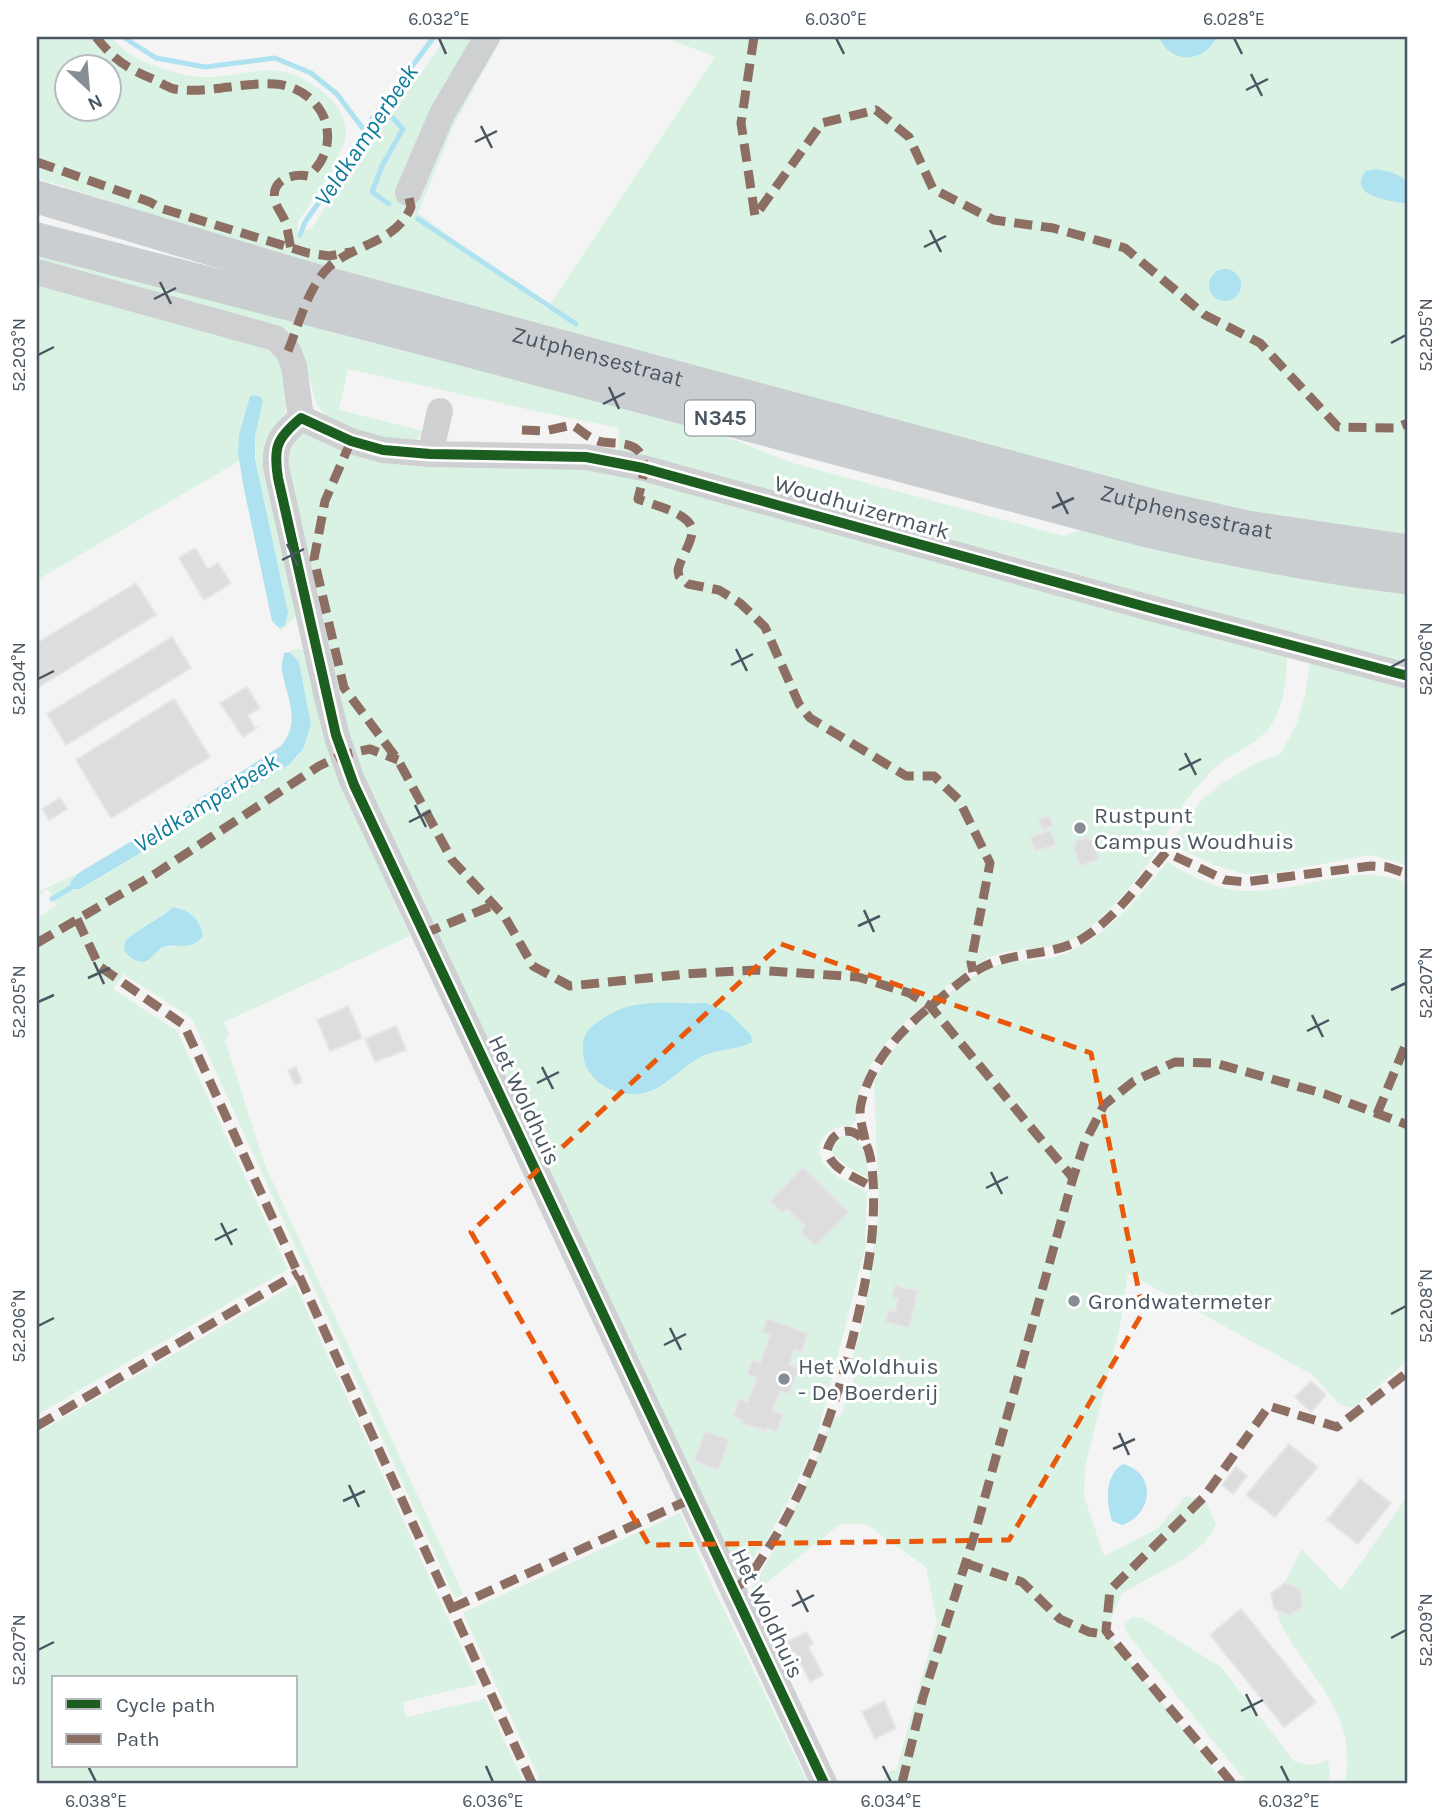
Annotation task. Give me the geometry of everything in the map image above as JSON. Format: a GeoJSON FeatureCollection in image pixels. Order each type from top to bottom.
{"type":"FeatureCollection","features":[{"type":"Feature","properties":{"kind":"main road","name":"Zutphensestraat"},"geometry":{"type":"LineString","coordinates":[[37,197],[318,281],[1155,506],[1247,527],[1408,551]]}},
{"type":"Feature","properties":{"kind":"main road","name":"Zutphensestraat"},"geometry":{"type":"LineString","coordinates":[[37,239],[1151,532],[1353,572],[1408,578]]}},
{"type":"Feature","properties":{"kind":"street"},"geometry":{"type":"LineString","coordinates":[[408,193],[442,114],[487,37]]}},
{"type":"Feature","properties":{"kind":"street"},"geometry":{"type":"LineString","coordinates":[[37,272],[275,338],[288,351],[294,366],[301,418]]}},
{"type":"Feature","properties":{"kind":"street"},"geometry":{"type":"LineString","coordinates":[[430,454],[440,411]]}},
{"type":"Feature","properties":{"kind":"street","name":"Woudhuizermark"},"geometry":{"type":"LineString","coordinates":[[301,418],[351,441],[383,450],[430,454],[586,457],[643,468],[1408,676]]}},
{"type":"Feature","properties":{"kind":"street","name":"Het Woldhuis"},"geometry":{"type":"LineString","coordinates":[[301,418],[285,431],[278,441],[276,463],[327,697],[339,745],[351,778],[824,1783]]}},
{"type":"Feature","properties":{"kind":"highlighted area"},"geometry":{"type":"Polygon","coordinates":[[[781,944],[1091,1053],[1143,1312],[1009,1540],[649,1545],[471,1232],[781,944]]]}},
{"type":"Feature","properties":{"kind":"green space"},"geometry":{"type":"Polygon","coordinates":[[[37,37],[106,37],[137,58],[176,72],[219,77],[251,72],[284,72],[301,78],[320,90],[341,114],[346,136],[338,153],[340,158],[298,222],[298,234],[303,236],[305,230],[311,229],[340,184],[447,37],[479,37],[421,182],[495,37],[502,37],[454,125],[418,213],[547,309],[715,57],[664,37],[1159,37],[1172,51],[1188,56],[1204,51],[1217,37],[1408,37],[1408,184],[1405,181],[1370,196],[1408,204],[1408,540],[1240,514],[182,230],[112,202],[37,178],[37,37]],[[1210,277],[1209,289],[1234,298],[1241,286],[1239,277],[1210,277]]]}},
{"type":"Feature","properties":{"kind":"green space"},"geometry":{"type":"Polygon","coordinates":[[[37,250],[698,426],[796,464],[1063,536],[1088,528],[1408,591],[1408,663],[1163,599],[1018,557],[618,456],[619,428],[348,369],[339,410],[423,431],[417,439],[405,446],[386,445],[326,417],[316,403],[303,355],[37,263],[37,250]]]}},
{"type":"Feature","properties":{"kind":"green space"},"geometry":{"type":"Polygon","coordinates":[[[37,279],[259,342],[283,363],[289,401],[285,413],[271,432],[298,611],[280,632],[279,628],[285,626],[288,612],[256,463],[255,436],[263,402],[261,397],[254,395],[250,396],[243,420],[239,461],[37,580],[37,279]]]}},
{"type":"Feature","properties":{"kind":"green space"},"geometry":{"type":"Polygon","coordinates":[[[303,432],[587,465],[1287,655],[1282,698],[1277,715],[1268,729],[1256,741],[1219,764],[1206,777],[1182,806],[1148,863],[1110,908],[1090,928],[1071,940],[1051,946],[998,954],[936,994],[903,1024],[875,1059],[858,1098],[856,1120],[850,1127],[835,1128],[824,1137],[820,1151],[825,1165],[839,1177],[867,1192],[865,1248],[817,1437],[768,1538],[738,1579],[357,772],[283,452],[303,432]],[[706,1003],[649,1004],[606,1087],[632,1094],[649,1092],[665,1084],[684,1066],[698,1058],[742,1047],[751,1035],[728,1012],[706,1003]]]}},
{"type":"Feature","properties":{"kind":"green space"},"geometry":{"type":"Polygon","coordinates":[[[290,650],[312,652],[342,786],[410,936],[224,1022],[229,1034],[225,1040],[264,1163],[463,1594],[455,1598],[192,1019],[124,974],[113,989],[177,1031],[288,1269],[37,1415],[37,918],[56,906],[48,889],[37,896],[37,892],[74,875],[75,888],[81,889],[297,758],[311,725],[299,662],[290,650]],[[173,907],[153,921],[155,952],[165,947],[175,947],[180,908],[173,907]]]}},
{"type":"Feature","properties":{"kind":"green space"},"geometry":{"type":"Polygon","coordinates":[[[1314,658],[1408,682],[1408,865],[1370,855],[1276,873],[1245,874],[1214,865],[1170,843],[1201,801],[1222,783],[1256,763],[1280,754],[1296,726],[1305,696],[1309,666],[1314,658]]]}},
{"type":"Feature","properties":{"kind":"green space"},"geometry":{"type":"Polygon","coordinates":[[[1167,862],[1208,883],[1241,891],[1285,888],[1334,878],[1366,875],[1389,877],[1408,883],[1408,1360],[1353,1408],[1340,1405],[1311,1374],[1128,1273],[1120,1326],[1085,1467],[1084,1496],[1104,1556],[1157,1529],[1186,1496],[1207,1503],[1216,1525],[1204,1543],[1186,1558],[1122,1593],[1106,1631],[1224,1783],[882,1783],[891,1770],[896,1771],[937,1622],[926,1567],[866,1524],[840,1524],[746,1599],[794,1510],[832,1416],[840,1417],[857,1370],[850,1366],[863,1323],[879,1210],[874,1082],[883,1065],[910,1030],[946,996],[983,971],[1001,964],[1056,957],[1080,947],[1122,914],[1167,862]]]}},
{"type":"Feature","properties":{"kind":"green space"},"geometry":{"type":"Polygon","coordinates":[[[840,1136],[855,1139],[860,1144],[867,1163],[868,1178],[848,1167],[832,1153],[831,1145],[840,1136]]]}},
{"type":"Feature","properties":{"kind":"green space"},"geometry":{"type":"Polygon","coordinates":[[[295,1284],[478,1684],[403,1702],[406,1717],[485,1699],[524,1783],[37,1783],[37,1433],[295,1284]]]}},
{"type":"Feature","properties":{"kind":"green space"},"geometry":{"type":"Polygon","coordinates":[[[1408,1495],[1408,1783],[1345,1783],[1346,1742],[1341,1724],[1325,1692],[1282,1626],[1277,1613],[1278,1601],[1283,1585],[1302,1549],[1341,1591],[1408,1495]]]}},
{"type":"Feature","properties":{"kind":"green space"},"geometry":{"type":"Polygon","coordinates":[[[680,1513],[808,1783],[541,1783],[463,1613],[680,1513]]]}},
{"type":"Feature","properties":{"kind":"green space"},"geometry":{"type":"Polygon","coordinates":[[[1132,1617],[1142,1618],[1221,1667],[1294,1761],[1311,1765],[1328,1759],[1328,1783],[1247,1783],[1127,1633],[1124,1625],[1132,1617]]]}},
{"type":"Feature","properties":{"kind":"water"},"geometry":{"type":"Polygon","coordinates":[[[1159,37],[1217,37],[1204,52],[1188,57],[1171,52],[1159,37]]]}},
{"type":"Feature","properties":{"kind":"water"},"geometry":{"type":"Polygon","coordinates":[[[1376,169],[1395,174],[1406,181],[1409,189],[1408,204],[1382,199],[1366,192],[1361,180],[1366,171],[1376,169]]]}},
{"type":"Feature","properties":{"kind":"water"},"geometry":{"type":"Polygon","coordinates":[[[1225,269],[1236,274],[1241,285],[1236,296],[1225,301],[1214,296],[1209,285],[1214,274],[1225,269]]]}},
{"type":"Feature","properties":{"kind":"water"},"geometry":{"type":"Polygon","coordinates":[[[250,396],[261,397],[263,402],[255,436],[255,459],[288,612],[285,626],[279,628],[272,621],[238,453],[239,435],[250,396]]]}},
{"type":"Feature","properties":{"kind":"water"},"geometry":{"type":"Polygon","coordinates":[[[290,652],[299,662],[311,725],[303,749],[290,764],[80,889],[74,889],[70,883],[77,874],[281,746],[291,727],[292,718],[282,668],[284,653],[290,652]]]}},
{"type":"Feature","properties":{"kind":"water"},"geometry":{"type":"Polygon","coordinates":[[[173,907],[184,910],[197,920],[203,936],[199,941],[190,945],[164,947],[145,962],[128,956],[124,950],[125,941],[173,907]]]}},
{"type":"Feature","properties":{"kind":"water"},"geometry":{"type":"Polygon","coordinates":[[[706,1003],[728,1012],[751,1035],[752,1042],[707,1054],[656,1089],[638,1094],[610,1089],[589,1072],[583,1054],[584,1039],[591,1027],[608,1015],[637,1005],[706,1003]]]}},
{"type":"Feature","properties":{"kind":"water"},"geometry":{"type":"Polygon","coordinates":[[[1123,1464],[1142,1476],[1147,1494],[1140,1513],[1122,1525],[1112,1521],[1108,1490],[1112,1475],[1123,1464]]]}},
{"type":"Feature","properties":{"kind":"building"},"geometry":{"type":"Polygon","coordinates":[[[195,548],[208,569],[218,563],[231,583],[204,600],[179,558],[195,548]]]}},
{"type":"Feature","properties":{"kind":"building"},"geometry":{"type":"Polygon","coordinates":[[[136,583],[156,615],[37,688],[37,643],[136,583]]]}},
{"type":"Feature","properties":{"kind":"building"},"geometry":{"type":"Polygon","coordinates":[[[172,637],[191,668],[66,745],[47,714],[172,637]]]}},
{"type":"Feature","properties":{"kind":"building"},"geometry":{"type":"Polygon","coordinates":[[[247,687],[260,708],[248,715],[255,728],[258,727],[243,737],[220,703],[247,687]]]}},
{"type":"Feature","properties":{"kind":"building"},"geometry":{"type":"Polygon","coordinates":[[[174,699],[210,757],[111,818],[76,760],[174,699]]]}},
{"type":"Feature","properties":{"kind":"building"},"geometry":{"type":"Polygon","coordinates":[[[60,798],[67,809],[49,820],[42,809],[60,798]]]}},
{"type":"Feature","properties":{"kind":"building"},"geometry":{"type":"Polygon","coordinates":[[[1050,816],[1053,826],[1042,830],[1038,819],[1050,816]]]}},
{"type":"Feature","properties":{"kind":"building"},"geometry":{"type":"Polygon","coordinates":[[[1051,830],[1056,845],[1035,851],[1030,837],[1051,830]]]}},
{"type":"Feature","properties":{"kind":"building"},"geometry":{"type":"Polygon","coordinates":[[[1087,837],[1088,840],[1092,839],[1099,859],[1080,866],[1073,846],[1075,841],[1087,837]]]}},
{"type":"Feature","properties":{"kind":"building"},"geometry":{"type":"Polygon","coordinates":[[[348,1006],[362,1038],[330,1051],[317,1020],[348,1006]]]}},
{"type":"Feature","properties":{"kind":"building"},"geometry":{"type":"Polygon","coordinates":[[[396,1026],[406,1050],[375,1062],[365,1039],[396,1026]]]}},
{"type":"Feature","properties":{"kind":"building"},"geometry":{"type":"Polygon","coordinates":[[[296,1067],[302,1082],[295,1085],[288,1070],[296,1067]]]}},
{"type":"Feature","properties":{"kind":"building"},"geometry":{"type":"Polygon","coordinates":[[[803,1167],[849,1212],[815,1246],[800,1231],[805,1226],[787,1209],[782,1213],[770,1201],[803,1167]]]}},
{"type":"Feature","properties":{"kind":"building"},"geometry":{"type":"Polygon","coordinates":[[[895,1285],[918,1291],[909,1328],[885,1322],[888,1310],[895,1312],[898,1299],[892,1297],[895,1285]]]}},
{"type":"Feature","properties":{"kind":"building"},"geometry":{"type":"Polygon","coordinates":[[[767,1318],[808,1333],[802,1352],[794,1349],[789,1365],[799,1368],[789,1394],[780,1391],[773,1411],[783,1414],[777,1432],[741,1423],[742,1420],[733,1416],[739,1399],[748,1402],[757,1378],[747,1374],[752,1360],[760,1363],[770,1335],[762,1332],[767,1318]]]}},
{"type":"Feature","properties":{"kind":"building"},"geometry":{"type":"Polygon","coordinates":[[[1311,1381],[1326,1395],[1311,1412],[1295,1397],[1311,1381]]]}},
{"type":"Feature","properties":{"kind":"building"},"geometry":{"type":"Polygon","coordinates":[[[705,1431],[729,1440],[719,1470],[694,1461],[705,1431]]]}},
{"type":"Feature","properties":{"kind":"building"},"geometry":{"type":"Polygon","coordinates":[[[1289,1444],[1318,1467],[1275,1517],[1246,1495],[1289,1444]]]}},
{"type":"Feature","properties":{"kind":"building"},"geometry":{"type":"Polygon","coordinates":[[[1236,1467],[1247,1476],[1233,1494],[1222,1485],[1236,1467]]]}},
{"type":"Feature","properties":{"kind":"building"},"geometry":{"type":"Polygon","coordinates":[[[1360,1479],[1391,1503],[1358,1544],[1327,1520],[1360,1479]]]}},
{"type":"Feature","properties":{"kind":"building"},"geometry":{"type":"Polygon","coordinates":[[[1285,1583],[1300,1589],[1303,1606],[1289,1616],[1274,1609],[1271,1593],[1285,1583]]]}},
{"type":"Feature","properties":{"kind":"building"},"geometry":{"type":"Polygon","coordinates":[[[1241,1609],[1316,1702],[1284,1727],[1210,1635],[1241,1609]]]}},
{"type":"Feature","properties":{"kind":"building"},"geometry":{"type":"Polygon","coordinates":[[[807,1632],[813,1644],[808,1646],[823,1675],[810,1682],[795,1652],[791,1655],[785,1643],[807,1632]]]}},
{"type":"Feature","properties":{"kind":"building"},"geometry":{"type":"Polygon","coordinates":[[[884,1701],[896,1728],[875,1739],[862,1712],[884,1701]]]}},
{"type":"Feature","properties":{"kind":"waterway"},"geometry":{"type":"LineString","coordinates":[[123,37],[156,58],[205,67],[275,58],[311,73],[337,94],[364,130]]}},
{"type":"Feature","properties":{"kind":"waterway","name":"Veldkamperbeek"},"geometry":{"type":"LineString","coordinates":[[300,235],[305,222],[337,177],[364,130],[434,37]]}},
{"type":"Feature","properties":{"kind":"waterway"},"geometry":{"type":"LineString","coordinates":[[382,106],[403,129],[382,166],[372,192],[389,204]]}},
{"type":"Feature","properties":{"kind":"waterway"},"geometry":{"type":"LineString","coordinates":[[418,219],[576,324]]}},
{"type":"Feature","properties":{"kind":"waterway","name":"Veldkamperbeek"},"geometry":{"type":"LineString","coordinates":[[52,899],[77,884]]}},
{"type":"Feature","properties":{"kind":"marked path"},"geometry":{"type":"LineString","coordinates":[[96,37],[122,63],[174,89],[199,90],[275,84],[293,88],[316,104],[327,129],[324,155],[308,176],[289,177],[279,183],[274,194],[286,224],[291,249]]}},
{"type":"Feature","properties":{"kind":"marked path"},"geometry":{"type":"LineString","coordinates":[[754,37],[741,123],[755,216],[822,123],[876,110],[909,137],[933,189],[994,220],[1053,228],[1125,248],[1205,315],[1260,343],[1338,427],[1395,428],[1408,423]]}},
{"type":"Feature","properties":{"kind":"marked path"},"geometry":{"type":"LineString","coordinates":[[37,162],[150,202],[160,208],[308,253],[329,256],[351,252]]}},
{"type":"Feature","properties":{"kind":"marked path"},"geometry":{"type":"LineString","coordinates":[[288,351],[305,306],[322,275],[340,259],[396,228],[411,207],[408,193]]}},
{"type":"Feature","properties":{"kind":"marked path"},"geometry":{"type":"LineString","coordinates":[[522,430],[545,431],[572,425],[596,440],[624,444],[639,452],[644,465],[638,499],[680,515],[691,526],[691,538],[679,565],[679,576],[688,584],[719,590],[740,603],[765,627],[799,704],[810,718],[906,776],[934,776],[959,800],[990,863],[971,962],[973,972]]}},
{"type":"Feature","properties":{"kind":"marked path"},"geometry":{"type":"LineString","coordinates":[[351,441],[325,501],[314,559],[344,688],[398,760],[452,860],[505,917],[533,966],[570,986],[756,970],[858,977],[909,993],[930,1006],[1073,1178]]}},
{"type":"Feature","properties":{"kind":"marked path"},"geometry":{"type":"LineString","coordinates":[[37,943],[155,874],[319,766],[342,755],[370,749],[398,760]]}},
{"type":"Feature","properties":{"kind":"marked path"},"geometry":{"type":"LineString","coordinates":[[865,1140],[860,1113],[866,1086],[884,1055],[907,1027],[959,983],[984,966],[1008,958],[1060,948],[1080,940],[1105,922],[1166,852],[1225,880],[1245,882],[1371,866],[1387,867],[1408,874]]}},
{"type":"Feature","properties":{"kind":"marked path"},"geometry":{"type":"LineString","coordinates":[[423,934],[494,905]]}},
{"type":"Feature","properties":{"kind":"marked path"},"geometry":{"type":"LineString","coordinates":[[77,919],[99,966],[184,1025],[532,1783]]}},
{"type":"Feature","properties":{"kind":"marked path"},"geometry":{"type":"LineString","coordinates":[[1377,1114],[1408,1039]]}},
{"type":"Feature","properties":{"kind":"marked path"},"geometry":{"type":"LineString","coordinates":[[902,1783],[923,1697],[975,1533],[1073,1178],[1085,1142],[1104,1105],[1134,1081],[1175,1062],[1215,1063],[1325,1094],[1408,1125]]}},
{"type":"Feature","properties":{"kind":"marked path"},"geometry":{"type":"LineString","coordinates":[[734,1589],[748,1578],[784,1522],[802,1487],[832,1409],[855,1328],[871,1242],[874,1202],[873,1175],[865,1143],[854,1133],[842,1132],[831,1142],[827,1151],[830,1158],[840,1169],[873,1188]]}},
{"type":"Feature","properties":{"kind":"marked path"},"geometry":{"type":"LineString","coordinates":[[37,1426],[298,1273]]}},
{"type":"Feature","properties":{"kind":"marked path"},"geometry":{"type":"LineString","coordinates":[[1232,1783],[1106,1631],[1110,1590],[1204,1497],[1269,1406],[1337,1427],[1408,1372]]}},
{"type":"Feature","properties":{"kind":"marked path"},"geometry":{"type":"LineString","coordinates":[[452,1608],[691,1499]]}},
{"type":"Feature","properties":{"kind":"marked path"},"geometry":{"type":"LineString","coordinates":[[965,1563],[1022,1582],[1060,1619],[1089,1632],[1110,1635]]}},
{"type":"Feature","properties":{"kind":"cycle path"},"geometry":{"type":"LineString","coordinates":[[824,1783],[354,785],[336,735],[278,478],[276,458],[282,438],[301,418],[351,441],[383,450],[430,454],[586,457],[643,468],[1408,676]]}},
{"type":"Feature","properties":{"kind":"place","name":"Rustpunt Campus Woudhuis"},"geometry":{"type":"Point","coordinates":[1080,828]}},
{"type":"Feature","properties":{"kind":"place","name":"Grondwatermeter"},"geometry":{"type":"Point","coordinates":[1074,1301]}},
{"type":"Feature","properties":{"kind":"place","name":"Het Woldhuis - De Boerderij"},"geometry":{"type":"Point","coordinates":[784,1379]}}]}
